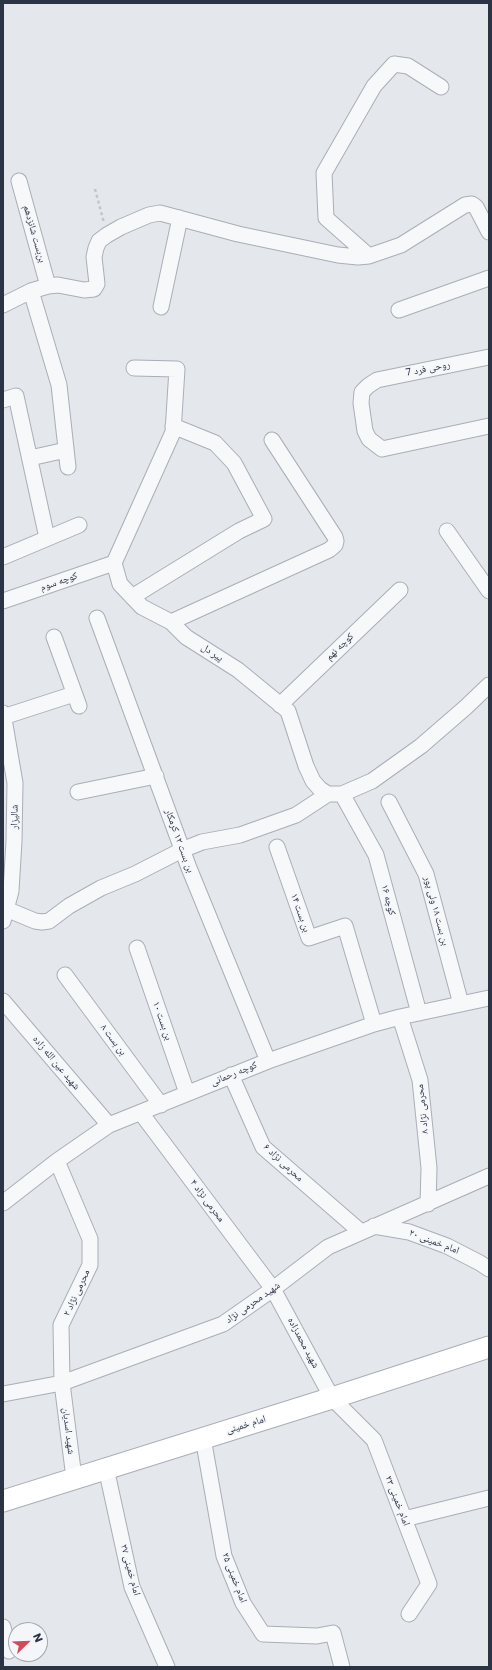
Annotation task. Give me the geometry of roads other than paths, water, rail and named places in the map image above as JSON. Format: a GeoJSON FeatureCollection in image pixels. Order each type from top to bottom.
{"type":"FeatureCollection","features":[{"type":"Feature","properties":{"kind":"street"},"geometry":{"type":"LineString","coordinates":[[370,256],[326,218],[324,173],[374,86],[394,64],[408,66],[441,87]]}},
{"type":"Feature","properties":{"kind":"street","name":"بن‌بست شانزدهم"},"geometry":{"type":"LineString","coordinates":[[19,181],[48,286]]}},
{"type":"Feature","properties":{"kind":"street"},"geometry":{"type":"LineString","coordinates":[[3,305],[31,291],[48,286],[58,285],[84,290],[94,289],[97,284],[94,257],[99,241],[107,235],[149,215],[160,213],[238,234],[338,255],[370,256],[401,245],[465,205],[472,204],[476,207],[489,232]]}},
{"type":"Feature","properties":{"kind":"street"},"geometry":{"type":"LineString","coordinates":[[161,307],[180,218]]}},
{"type":"Feature","properties":{"kind":"street"},"geometry":{"type":"LineString","coordinates":[[400,310],[489,278]]}},
{"type":"Feature","properties":{"kind":"street"},"geometry":{"type":"LineString","coordinates":[[31,291],[59,385],[68,467]]}},
{"type":"Feature","properties":{"kind":"street","name":"روحی فرد 7"},"geometry":{"type":"LineString","coordinates":[[489,357],[398,374],[377,380],[362,392],[361,403],[362,419],[369,439],[382,449],[489,426]]}},
{"type":"Feature","properties":{"kind":"street"},"geometry":{"type":"LineString","coordinates":[[114,562],[173,432],[177,369],[134,368]]}},
{"type":"Feature","properties":{"kind":"street"},"geometry":{"type":"LineString","coordinates":[[3,400],[16,396],[47,538]]}},
{"type":"Feature","properties":{"kind":"street"},"geometry":{"type":"LineString","coordinates":[[132,596],[239,531],[264,519],[234,464],[216,443],[173,426]]}},
{"type":"Feature","properties":{"kind":"street"},"geometry":{"type":"LineString","coordinates":[[170,622],[329,550],[335,545],[335,537],[272,440]]}},
{"type":"Feature","properties":{"kind":"street"},"geometry":{"type":"LineString","coordinates":[[30,458],[66,450]]}},
{"type":"Feature","properties":{"kind":"street"},"geometry":{"type":"LineString","coordinates":[[3,557],[79,525]]}},
{"type":"Feature","properties":{"kind":"street"},"geometry":{"type":"LineString","coordinates":[[447,532],[489,591]]}},
{"type":"Feature","properties":{"kind":"street","name":"پیر دل"},"geometry":{"type":"LineString","coordinates":[[114,562],[120,584],[142,607],[170,622],[186,637],[238,670],[288,711],[312,781],[335,794]]}},
{"type":"Feature","properties":{"kind":"street","name":"کوچه سوم"},"geometry":{"type":"LineString","coordinates":[[3,601],[114,562]]}},
{"type":"Feature","properties":{"kind":"street","name":"کوچه نهم"},"geometry":{"type":"LineString","coordinates":[[280,705],[400,590]]}},
{"type":"Feature","properties":{"kind":"street","name":"بن بست ۱۲ کرمکار"},"geometry":{"type":"LineString","coordinates":[[97,618],[182,850],[268,1061]]}},
{"type":"Feature","properties":{"kind":"street"},"geometry":{"type":"LineString","coordinates":[[3,716],[76,700],[54,637]]}},
{"type":"Feature","properties":{"kind":"street"},"geometry":{"type":"LineString","coordinates":[[5,915],[42,922],[49,921],[69,906],[101,888],[135,874],[182,850],[202,842],[240,835],[296,815],[335,794],[372,781],[421,746],[466,708],[489,685]]}},
{"type":"Feature","properties":{"kind":"street","name":"شالیزار"},"geometry":{"type":"LineString","coordinates":[[3,716],[14,848],[11,891],[5,915]]}},
{"type":"Feature","properties":{"kind":"street"},"geometry":{"type":"LineString","coordinates":[[78,792],[156,776]]}},
{"type":"Feature","properties":{"kind":"street","name":"کوچه ۱۶"},"geometry":{"type":"LineString","coordinates":[[335,794],[376,855],[419,1013]]}},
{"type":"Feature","properties":{"kind":"street","name":"بن بست ۱۸ ولی پور"},"geometry":{"type":"LineString","coordinates":[[389,802],[426,874],[461,1004]]}},
{"type":"Feature","properties":{"kind":"street","name":"بن بست ۱۴"},"geometry":{"type":"LineString","coordinates":[[277,847],[309,938],[345,926],[374,1024]]}},
{"type":"Feature","properties":{"kind":"street","name":"بن بست ۱۰"},"geometry":{"type":"LineString","coordinates":[[137,948],[187,1093]]}},
{"type":"Feature","properties":{"kind":"street","name":"بن بست ۸"},"geometry":{"type":"LineString","coordinates":[[65,975],[162,1105]]}},
{"type":"Feature","properties":{"kind":"street","name":"کوچه رحمانی"},"geometry":{"type":"LineString","coordinates":[[3,1203],[109,1125],[162,1105],[231,1075],[374,1024],[489,998]]}},
{"type":"Feature","properties":{"kind":"street","name":"شهید عین الله زاده"},"geometry":{"type":"LineString","coordinates":[[3,1001],[109,1125]]}},
{"type":"Feature","properties":{"kind":"street","name":"محرمی نژاد ۸"},"geometry":{"type":"LineString","coordinates":[[400,1017],[420,1080],[429,1168],[428,1204]]}},
{"type":"Feature","properties":{"kind":"street","name":"محرمی نژاد ۶"},"geometry":{"type":"LineString","coordinates":[[231,1075],[263,1147],[368,1229]]}},
{"type":"Feature","properties":{"kind":"street","name":"محرمی نژاد ۴"},"geometry":{"type":"LineString","coordinates":[[141,1113],[274,1289]]}},
{"type":"Feature","properties":{"kind":"street","name":"محرمی نژاد ۲"},"geometry":{"type":"LineString","coordinates":[[57,1162],[90,1239],[90,1265],[61,1325],[62,1383]]}},
{"type":"Feature","properties":{"kind":"street","name":"شهید محرمی نژاد"},"geometry":{"type":"LineString","coordinates":[[3,1394],[62,1383],[223,1324],[274,1289],[328,1247],[489,1176]]}},
{"type":"Feature","properties":{"kind":"street","name":"امام خمینی ۲۰"},"geometry":{"type":"LineString","coordinates":[[368,1229],[415,1234],[447,1246],[480,1262],[489,1269]]}},
{"type":"Feature","properties":{"kind":"street","name":"شهید محمدزاده"},"geometry":{"type":"LineString","coordinates":[[274,1289],[332,1398]]}},
{"type":"Feature","properties":{"kind":"street","name":"امام خمینی"},"geometry":{"type":"LineString","coordinates":[[3,1501],[489,1347]]}},
{"type":"Feature","properties":{"kind":"street","name":"شهید اسدیان"},"geometry":{"type":"LineString","coordinates":[[62,1383],[74,1478]]}},
{"type":"Feature","properties":{"kind":"street","name":"امام خمینی ۲۳"},"geometry":{"type":"LineString","coordinates":[[332,1398],[374,1440],[429,1584],[409,1614]]}},
{"type":"Feature","properties":{"kind":"street","name":"امام خمینی ۲۵"},"geometry":{"type":"LineString","coordinates":[[203,1438],[224,1556],[243,1604],[263,1634],[318,1636],[333,1633],[342,1667]]}},
{"type":"Feature","properties":{"kind":"street","name":"امام خمینی ۲۷"},"geometry":{"type":"LineString","coordinates":[[106,1468],[132,1586],[167,1667]]}},
{"type":"Feature","properties":{"kind":"street"},"geometry":{"type":"LineString","coordinates":[[404,1519],[489,1498]]}},
{"type":"Feature","properties":{"kind":"street"},"geometry":{"type":"LineString","coordinates":[[3,1627],[8,1647]]}}]}
